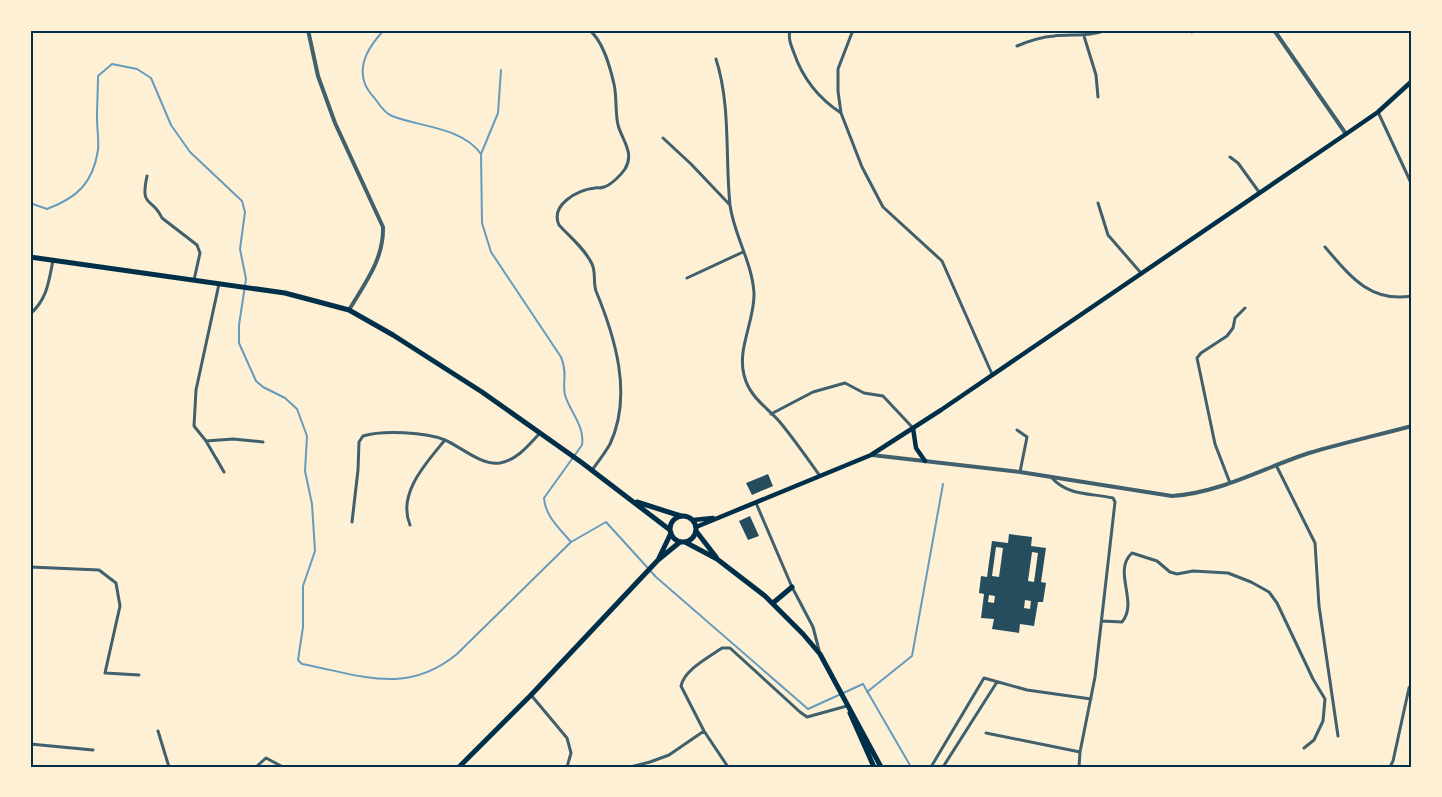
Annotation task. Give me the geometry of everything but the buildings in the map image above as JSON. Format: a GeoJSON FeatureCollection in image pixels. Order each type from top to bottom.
{"type":"FeatureCollection","features":[{"type":"Feature","properties":{"kind":"main road"},"geometry":{"type":"LineString","coordinates":[[459,767],[531,695],[656,562],[683,542],[692,539],[696,529],[715,518],[756,504],[871,455],[1378,112],[1412,81]]}},
{"type":"Feature","properties":{"kind":"main road"},"geometry":{"type":"LineString","coordinates":[[30,257],[285,294],[349,310],[393,334],[581,462],[670,531],[674,538],[717,559],[773,603],[820,654],[881,767]]}},
{"type":"Feature","properties":{"kind":"main road"},"geometry":{"type":"LineString","coordinates":[[914,428],[916,448],[925,461]]}},
{"type":"Feature","properties":{"kind":"main road"},"geometry":{"type":"LineString","coordinates":[[632,501],[693,520],[715,518]]}},
{"type":"Feature","properties":{"kind":"main road"},"geometry":{"type":"LineString","coordinates":[[656,562],[672,523],[681,516]]}},
{"type":"Feature","properties":{"kind":"main road"},"geometry":{"type":"LineString","coordinates":[[693,520],[696,529],[717,559]]}},
{"type":"Feature","properties":{"kind":"main road"},"geometry":{"type":"LineString","coordinates":[[773,603],[792,587]]}},
{"type":"Feature","properties":{"kind":"main road"},"geometry":{"type":"LineString","coordinates":[[847,705],[874,767]]}},
{"type":"Feature","properties":{"kind":"street"},"geometry":{"type":"LineString","coordinates":[[308,30],[318,76],[335,123],[383,227],[383,243],[378,261],[349,310]]}},
{"type":"Feature","properties":{"kind":"street"},"geometry":{"type":"LineString","coordinates":[[589,30],[597,36],[614,84],[618,125],[628,148],[625,168],[606,187],[586,190],[574,195],[565,201],[556,219],[558,225],[592,263],[595,288],[615,342],[620,401],[614,433],[609,445],[592,470]]}},
{"type":"Feature","properties":{"kind":"street"},"geometry":{"type":"LineString","coordinates":[[790,30],[789,39],[800,71],[814,91],[841,113]]}},
{"type":"Feature","properties":{"kind":"street"},"geometry":{"type":"LineString","coordinates":[[853,30],[838,69],[838,91],[841,113],[862,167],[883,207],[942,261],[992,374]]}},
{"type":"Feature","properties":{"kind":"street"},"geometry":{"type":"LineString","coordinates":[[1017,46],[1047,37],[1070,34],[1084,36],[1106,30]]}},
{"type":"Feature","properties":{"kind":"street"},"geometry":{"type":"LineString","coordinates":[[1274,30],[1346,134]]}},
{"type":"Feature","properties":{"kind":"street"},"geometry":{"type":"LineString","coordinates":[[1084,36],[1096,75],[1098,97]]}},
{"type":"Feature","properties":{"kind":"street"},"geometry":{"type":"LineString","coordinates":[[716,59],[721,75],[725,110],[730,206],[754,293],[743,374],[753,396],[795,442],[820,476]]}},
{"type":"Feature","properties":{"kind":"street"},"geometry":{"type":"LineString","coordinates":[[1378,112],[1412,185]]}},
{"type":"Feature","properties":{"kind":"street"},"geometry":{"type":"LineString","coordinates":[[663,138],[730,206]]}},
{"type":"Feature","properties":{"kind":"street"},"geometry":{"type":"LineString","coordinates":[[1230,157],[1259,192]]}},
{"type":"Feature","properties":{"kind":"street"},"geometry":{"type":"LineString","coordinates":[[147,176],[144,191],[150,205],[159,212],[162,218],[196,245],[200,254],[194,280]]}},
{"type":"Feature","properties":{"kind":"street"},"geometry":{"type":"LineString","coordinates":[[1098,203],[1108,235],[1141,273]]}},
{"type":"Feature","properties":{"kind":"street"},"geometry":{"type":"LineString","coordinates":[[1325,247],[1348,274],[1381,296],[1391,298],[1412,296]]}},
{"type":"Feature","properties":{"kind":"street"},"geometry":{"type":"LineString","coordinates":[[687,278],[743,252]]}},
{"type":"Feature","properties":{"kind":"street"},"geometry":{"type":"LineString","coordinates":[[30,314],[39,306],[44,297],[53,260]]}},
{"type":"Feature","properties":{"kind":"street"},"geometry":{"type":"LineString","coordinates":[[216,458],[224,472],[206,441],[194,426],[195,398],[219,284]]}},
{"type":"Feature","properties":{"kind":"street"},"geometry":{"type":"LineString","coordinates":[[1230,483],[1215,444],[1197,358],[1227,336],[1233,328],[1234,318],[1245,308]]}},
{"type":"Feature","properties":{"kind":"street"},"geometry":{"type":"LineString","coordinates":[[771,414],[813,392],[845,383],[864,393],[886,398],[914,428]]}},
{"type":"Feature","properties":{"kind":"street"},"geometry":{"type":"LineString","coordinates":[[871,455],[1020,472],[1172,496],[1198,494],[1308,453],[1412,426]]}},
{"type":"Feature","properties":{"kind":"street"},"geometry":{"type":"LineString","coordinates":[[1017,430],[1027,437],[1020,472]]}},
{"type":"Feature","properties":{"kind":"street"},"geometry":{"type":"LineString","coordinates":[[352,522],[359,442],[363,436],[371,433],[387,433],[431,436],[445,440],[494,464],[516,457],[540,433]]}},
{"type":"Feature","properties":{"kind":"street"},"geometry":{"type":"LineString","coordinates":[[206,441],[236,439],[262,441]]}},
{"type":"Feature","properties":{"kind":"street"},"geometry":{"type":"LineString","coordinates":[[410,525],[406,515],[406,506],[410,491],[428,460],[445,440]]}},
{"type":"Feature","properties":{"kind":"street"},"geometry":{"type":"LineString","coordinates":[[1276,465],[1315,543],[1319,606],[1338,736]]}},
{"type":"Feature","properties":{"kind":"street"},"geometry":{"type":"LineString","coordinates":[[1051,477],[1060,487],[1069,491],[1113,498],[1115,502],[1102,621],[1079,767]]}},
{"type":"Feature","properties":{"kind":"street"},"geometry":{"type":"LineString","coordinates":[[756,504],[792,587],[813,627],[820,654]]}},
{"type":"Feature","properties":{"kind":"street"},"geometry":{"type":"LineString","coordinates":[[1102,621],[1122,622],[1127,616],[1129,607],[1124,566],[1132,553],[1157,561],[1170,572],[1177,574],[1227,573],[1269,592],[1277,603],[1312,679],[1325,699],[1323,721],[1314,740],[1304,747]]}},
{"type":"Feature","properties":{"kind":"street"},"geometry":{"type":"LineString","coordinates":[[30,567],[99,570],[116,583],[120,606],[105,673],[139,675]]}},
{"type":"Feature","properties":{"kind":"street"},"geometry":{"type":"LineString","coordinates":[[728,767],[704,731],[681,686],[681,682],[692,670],[722,648],[729,648],[807,717],[847,705]]}},
{"type":"Feature","properties":{"kind":"street"},"geometry":{"type":"LineString","coordinates":[[931,767],[984,678],[1027,690],[1091,699]]}},
{"type":"Feature","properties":{"kind":"street"},"geometry":{"type":"LineString","coordinates":[[943,767],[997,682]]}},
{"type":"Feature","properties":{"kind":"street"},"geometry":{"type":"LineString","coordinates":[[1389,767],[1393,762],[1409,688],[1412,684]]}},
{"type":"Feature","properties":{"kind":"street"},"geometry":{"type":"LineString","coordinates":[[531,695],[567,738],[571,753],[567,767]]}},
{"type":"Feature","properties":{"kind":"street"},"geometry":{"type":"LineString","coordinates":[[158,731],[169,767]]}},
{"type":"Feature","properties":{"kind":"street"},"geometry":{"type":"LineString","coordinates":[[630,767],[669,755],[704,731]]}},
{"type":"Feature","properties":{"kind":"street"},"geometry":{"type":"LineString","coordinates":[[986,734],[1080,752]]}},
{"type":"Feature","properties":{"kind":"street"},"geometry":{"type":"LineString","coordinates":[[30,744],[93,750]]}},
{"type":"Feature","properties":{"kind":"street"},"geometry":{"type":"LineString","coordinates":[[256,767],[266,758],[283,767]]}},
{"type":"Feature","properties":{"kind":"waterway"},"geometry":{"type":"LineString","coordinates":[[384,30],[374,41],[364,61],[363,76],[367,88],[389,115],[452,133],[473,145],[481,154],[482,223],[491,252],[561,357],[564,368],[565,395],[579,425],[582,445],[544,498],[547,511],[554,522],[571,542],[606,522],[656,577],[808,709],[863,684],[911,767]]}},
{"type":"Feature","properties":{"kind":"waterway"},"geometry":{"type":"LineString","coordinates":[[30,203],[47,209],[58,205],[75,194],[88,180],[96,162],[98,150],[98,76],[112,64],[137,69],[151,78],[171,125],[190,152],[242,201],[245,212],[240,249],[246,279],[239,325],[239,343],[256,381],[285,398],[297,409],[307,436],[305,471],[312,504],[315,551],[303,586],[303,627],[298,660],[302,664],[383,679],[401,679],[420,675],[438,667],[457,654],[571,542]]}},
{"type":"Feature","properties":{"kind":"waterway"},"geometry":{"type":"LineString","coordinates":[[481,154],[498,113],[501,70]]}},
{"type":"Feature","properties":{"kind":"waterway"},"geometry":{"type":"LineString","coordinates":[[867,692],[912,656],[943,484]]}}]}
